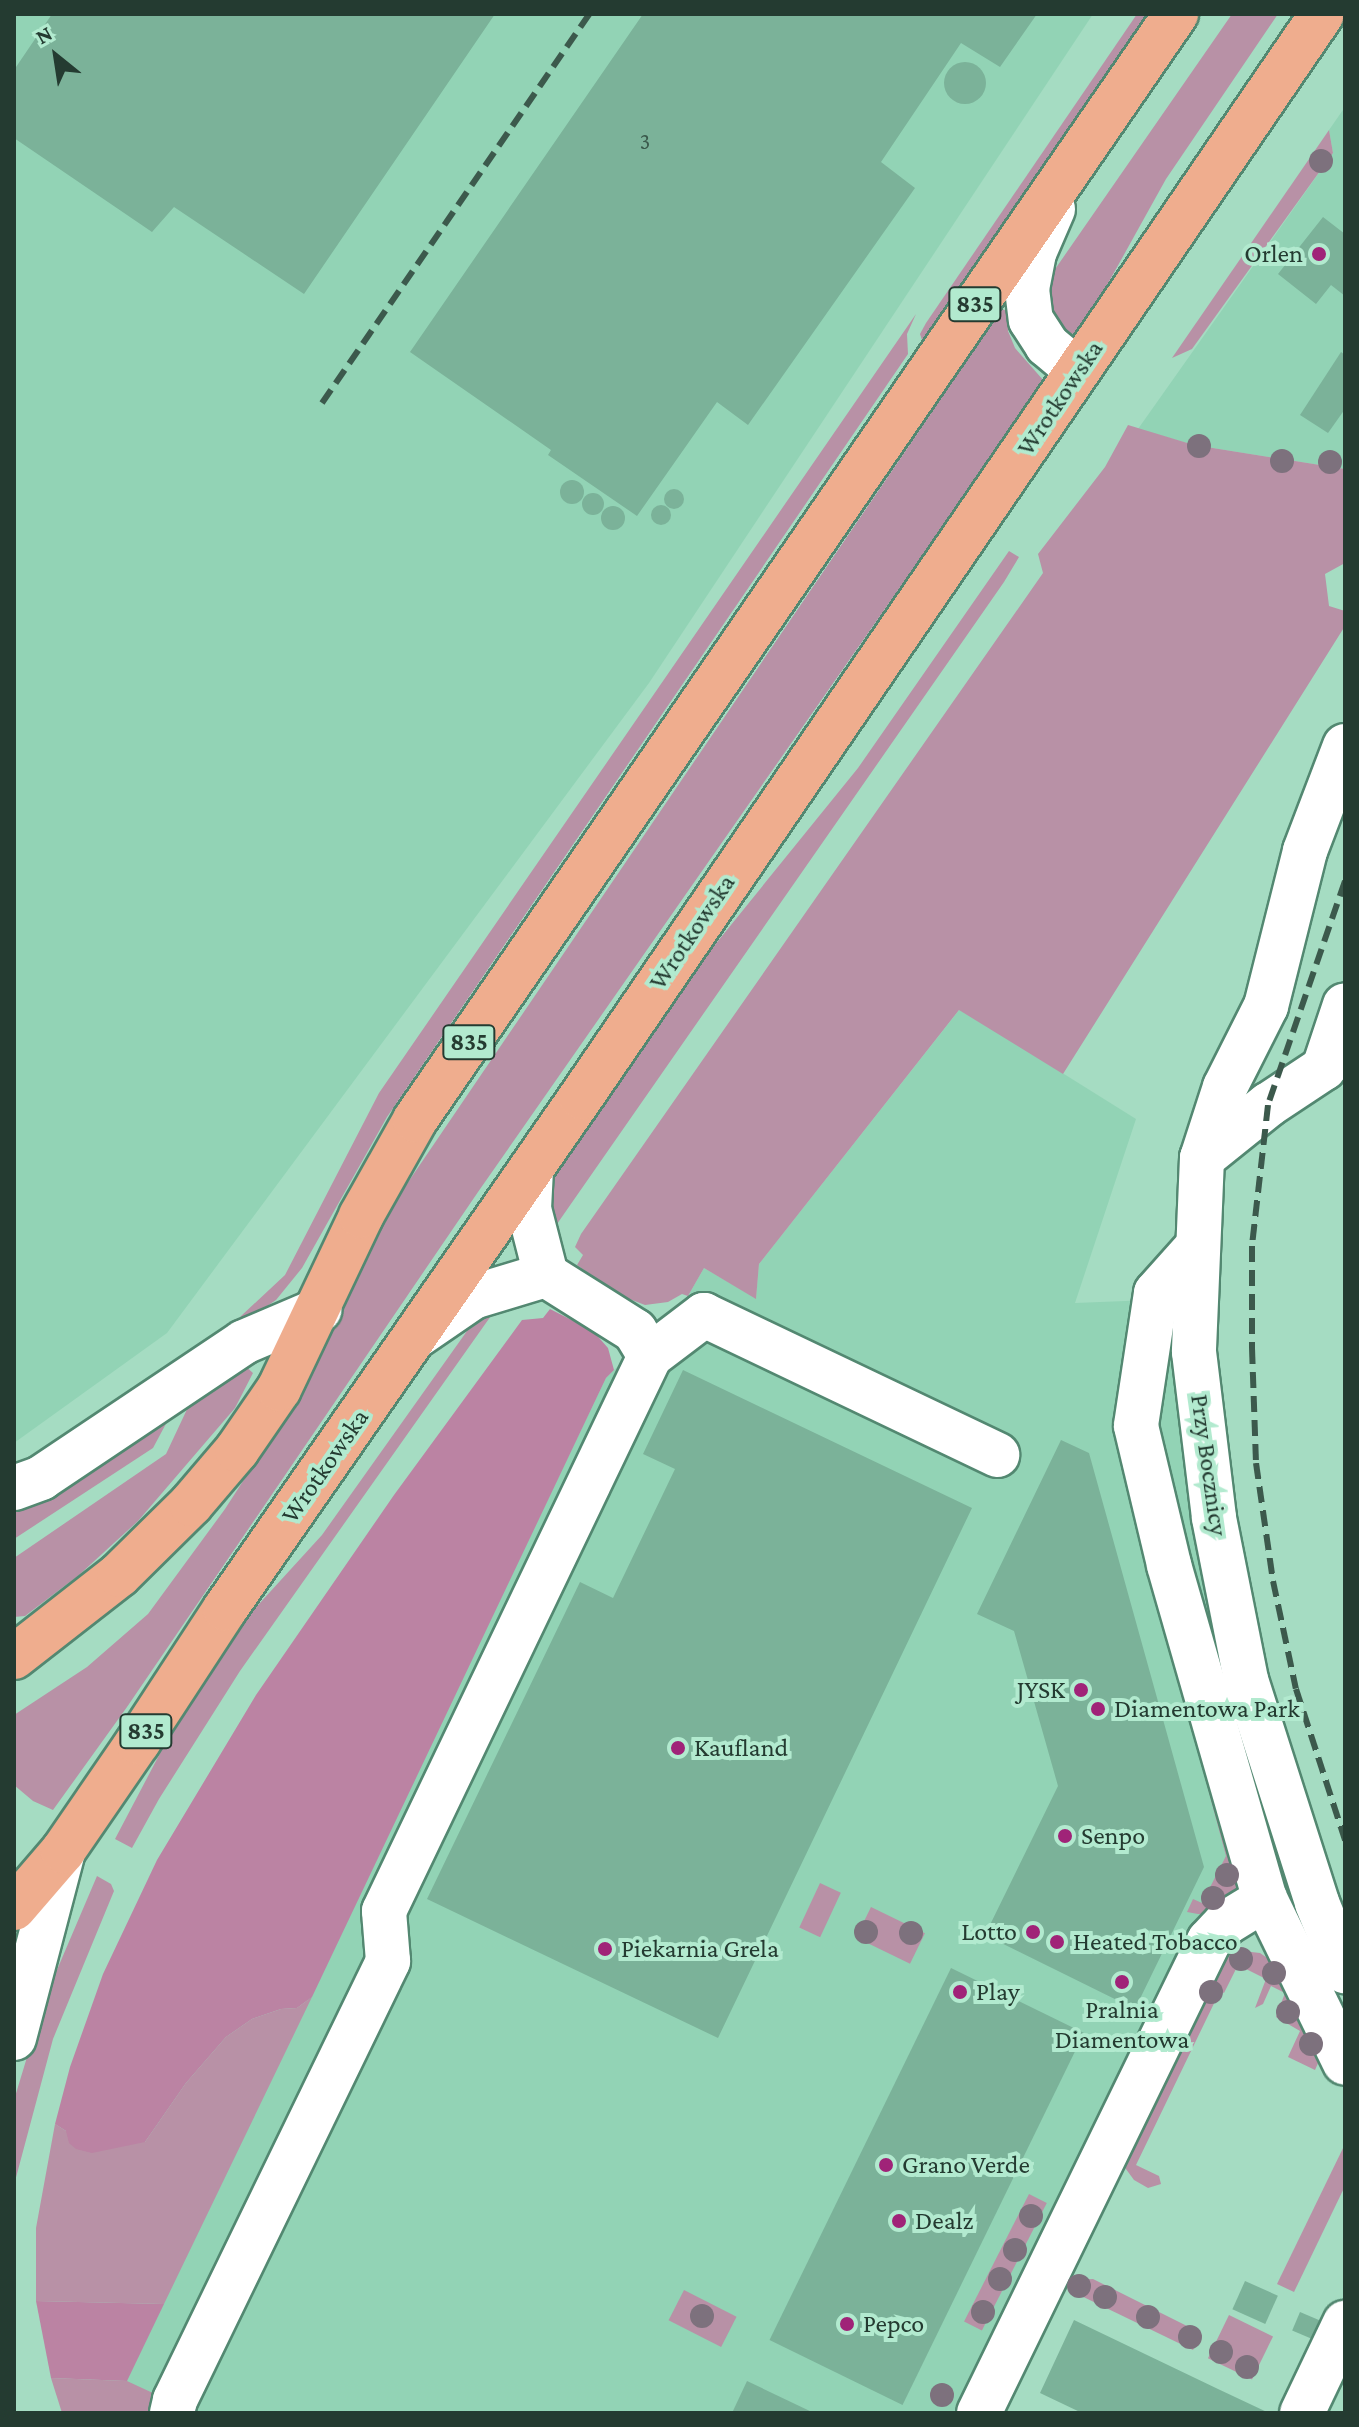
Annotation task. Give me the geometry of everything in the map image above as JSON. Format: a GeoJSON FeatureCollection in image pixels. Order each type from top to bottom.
{"type":"FeatureCollection","features":[{"type":"Feature","properties":{"kind":"main road","name":"835"},"geometry":{"type":"LineString","coordinates":[[14,1657],[119,1575],[191,1504],[237,1450],[279,1389],[361,1216],[415,1120],[1176,14]]}},
{"type":"Feature","properties":{"kind":"main road","name":"Wrotkowska"},"geometry":{"type":"LineString","coordinates":[[14,1908],[63,1851],[1322,14]]}},
{"type":"Feature","properties":{"kind":"street"},"geometry":{"type":"LineString","coordinates":[[1065,173],[1034,253],[1027,289],[1031,320],[1047,345],[1078,371]]}},
{"type":"Feature","properties":{"kind":"street","name":"Przy Bocznicy"},"geometry":{"type":"LineString","coordinates":[[1345,746],[1305,851],[1266,1006],[1225,1087],[1202,1158],[1194,1352],[1214,1518],[1246,1680],[1317,1903],[1345,1971]]}},
{"type":"Feature","properties":{"kind":"street"},"geometry":{"type":"LineString","coordinates":[[1202,1158],[1268,1105],[1324,1068],[1345,1005]]}},
{"type":"Feature","properties":{"kind":"street"},"geometry":{"type":"LineString","coordinates":[[531,1169],[529,1209],[546,1275],[635,1331],[650,1356]]}},
{"type":"Feature","properties":{"kind":"street"},"geometry":{"type":"LineString","coordinates":[[1198,1246],[1156,1293],[1136,1426],[1169,1565],[1265,1899],[1345,2063]]}},
{"type":"Feature","properties":{"kind":"street"},"geometry":{"type":"LineString","coordinates":[[414,1337],[473,1297],[546,1275]]}},
{"type":"Feature","properties":{"kind":"street"},"geometry":{"type":"LineString","coordinates":[[14,1488],[41,1478],[244,1342],[319,1310]]}},
{"type":"Feature","properties":{"kind":"street"},"geometry":{"type":"LineString","coordinates":[[172,2413],[182,2386],[388,1961],[384,1911],[650,1356],[704,1315],[997,1455]]}},
{"type":"Feature","properties":{"kind":"street","name":"Wrotkowska"},"geometry":{"type":"LineString","coordinates":[[14,2038],[63,1851]]}},
{"type":"Feature","properties":{"kind":"street"},"geometry":{"type":"LineString","coordinates":[[979,2413],[1209,1941],[1226,1923],[1265,1899]]}},
{"type":"Feature","properties":{"kind":"street"},"geometry":{"type":"LineString","coordinates":[[1302,2413],[1345,2323]]}},
{"type":"Feature","properties":{"kind":"shaded area"},"geometry":{"type":"Polygon","coordinates":[[[14,14],[1093,14],[649,683],[167,1333],[14,1443],[14,14]]]}},
{"type":"Feature","properties":{"kind":"shaded area"},"geometry":{"type":"Polygon","coordinates":[[[1137,14],[1150,14],[923,343],[920,334],[926,323],[1137,14]]]}},
{"type":"Feature","properties":{"kind":"shaded area"},"geometry":{"type":"Polygon","coordinates":[[[1232,14],[1278,14],[1166,179],[1081,332],[1066,335],[1057,329],[1046,295],[1051,275],[1232,14]]]}},
{"type":"Feature","properties":{"kind":"shaded area"},"geometry":{"type":"Polygon","coordinates":[[[1345,107],[1345,469],[1194,445],[1138,429],[1333,153],[1329,130],[1345,107]]]}},
{"type":"Feature","properties":{"kind":"shaded area"},"geometry":{"type":"Polygon","coordinates":[[[1329,130],[1333,153],[1192,349],[1172,358],[1329,130]]]}},
{"type":"Feature","properties":{"kind":"shaded area"},"geometry":{"type":"Polygon","coordinates":[[[1002,309],[1007,311],[1008,331],[1015,348],[1044,381],[478,1192],[127,1707],[53,1810],[33,1801],[14,1785],[14,1715],[87,1667],[148,1614],[225,1509],[305,1385],[381,1222],[1002,309]]]}},
{"type":"Feature","properties":{"kind":"shaded area"},"geometry":{"type":"Polygon","coordinates":[[[916,314],[907,334],[908,354],[387,1117],[302,1268],[276,1300],[232,1330],[241,1316],[285,1275],[379,1093],[916,314]]]}},
{"type":"Feature","properties":{"kind":"shaded area"},"geometry":{"type":"Polygon","coordinates":[[[1128,425],[1194,445],[1345,469],[1345,563],[1325,574],[1329,606],[1345,611],[1345,626],[1063,1074],[959,1010],[759,1264],[756,1299],[704,1268],[688,1296],[682,1294],[668,1302],[645,1305],[619,1295],[577,1265],[583,1255],[575,1247],[581,1234],[1043,573],[1038,554],[1105,467],[1128,425]]]}},
{"type":"Feature","properties":{"kind":"shaded area"},"geometry":{"type":"Polygon","coordinates":[[[1009,551],[1019,557],[1004,582],[557,1224],[545,1231],[550,1178],[684,983],[858,768],[1009,551]]]}},
{"type":"Feature","properties":{"kind":"shaded area"},"geometry":{"type":"Polygon","coordinates":[[[960,1009],[1136,1119],[1075,1303],[1176,1299],[1243,1768],[1279,1907],[1237,1929],[988,2413],[110,2413],[606,1378],[688,1296],[704,1268],[756,1298],[759,1264],[960,1009]]]}},
{"type":"Feature","properties":{"kind":"shaded area"},"geometry":{"type":"Polygon","coordinates":[[[550,1309],[593,1331],[608,1348],[614,1370],[606,1378],[312,1997],[297,2008],[281,2009],[252,2019],[226,2037],[186,2083],[145,2142],[92,2153],[76,2149],[69,2143],[66,2131],[55,2124],[70,2067],[103,1974],[157,1860],[256,1695],[394,1495],[522,1320],[543,1318],[550,1309]]]}},
{"type":"Feature","properties":{"kind":"shaded area"},"geometry":{"type":"Polygon","coordinates":[[[493,1313],[240,1671],[159,1799],[132,1848],[115,1839],[166,1742],[248,1616],[322,1535],[467,1331],[493,1313]]]}},
{"type":"Feature","properties":{"kind":"shaded area"},"geometry":{"type":"Polygon","coordinates":[[[243,1364],[253,1373],[235,1408],[138,1521],[79,1575],[25,1616],[14,1617],[14,1558],[166,1454],[197,1388],[243,1364]]]}},
{"type":"Feature","properties":{"kind":"shaded area"},"geometry":{"type":"Polygon","coordinates":[[[176,1405],[153,1448],[14,1539],[14,1500],[176,1405]]]}},
{"type":"Feature","properties":{"kind":"shaded area"},"geometry":{"type":"Polygon","coordinates":[[[1200,1759],[1203,1760],[1239,1886],[1234,1894],[1206,1914],[1187,1912],[1193,1899],[1202,1903],[1226,1856],[1200,1759]]]}},
{"type":"Feature","properties":{"kind":"shaded area"},"geometry":{"type":"Polygon","coordinates":[[[97,1876],[111,1884],[114,1891],[53,2039],[14,2185],[14,2100],[45,1998],[97,1876]]]}},
{"type":"Feature","properties":{"kind":"shaded area"},"geometry":{"type":"Polygon","coordinates":[[[820,1883],[841,1893],[820,1937],[799,1927],[820,1883]]]}},
{"type":"Feature","properties":{"kind":"shaded area"},"geometry":{"type":"Polygon","coordinates":[[[871,1907],[925,1933],[910,1964],[856,1938],[871,1907]]]}},
{"type":"Feature","properties":{"kind":"shaded area"},"geometry":{"type":"Polygon","coordinates":[[[1243,1951],[1260,1953],[1273,1962],[1320,2054],[1319,2061],[1315,2070],[1288,2057],[1300,2031],[1276,2017],[1285,1993],[1271,1986],[1263,2004],[1255,2008],[1266,1979],[1238,1965],[1224,1993],[1220,1991],[1136,2165],[1159,2176],[1161,2184],[1148,2188],[1134,2180],[1123,2165],[1226,1955],[1243,1951]]]}},
{"type":"Feature","properties":{"kind":"shaded area"},"geometry":{"type":"Polygon","coordinates":[[[312,1997],[164,2304],[36,2301],[36,2228],[55,2124],[66,2131],[145,2142],[186,2083],[226,2037],[252,2019],[281,2009],[297,2008],[312,1997]]]}},
{"type":"Feature","properties":{"kind":"shaded area"},"geometry":{"type":"Polygon","coordinates":[[[1345,2144],[1345,2186],[1294,2292],[1277,2284],[1345,2144]]]}},
{"type":"Feature","properties":{"kind":"shaded area"},"geometry":{"type":"Polygon","coordinates":[[[1029,2194],[1047,2203],[982,2330],[964,2321],[1029,2194]]]}},
{"type":"Feature","properties":{"kind":"shaded area"},"geometry":{"type":"Polygon","coordinates":[[[1093,2279],[1201,2333],[1193,2350],[1069,2290],[1075,2280],[1093,2279]]]}},
{"type":"Feature","properties":{"kind":"shaded area"},"geometry":{"type":"Polygon","coordinates":[[[684,2290],[737,2317],[721,2347],[669,2320],[684,2290]]]}},
{"type":"Feature","properties":{"kind":"shaded area"},"geometry":{"type":"Polygon","coordinates":[[[36,2301],[164,2304],[127,2381],[51,2378],[36,2301]]]}},
{"type":"Feature","properties":{"kind":"shaded area"},"geometry":{"type":"Polygon","coordinates":[[[1229,2315],[1273,2336],[1252,2380],[1208,2358],[1229,2315]]]}},
{"type":"Feature","properties":{"kind":"shaded area"},"geometry":{"type":"Polygon","coordinates":[[[51,2378],[127,2381],[155,2394],[149,2413],[62,2413],[51,2378]]]}},
{"type":"Feature","properties":{"kind":"building"},"geometry":{"type":"Polygon","coordinates":[[[52,14],[495,14],[304,294],[174,207],[152,232],[14,138],[14,70],[52,14]]]}},
{"type":"Feature","properties":{"kind":"building"},"geometry":{"type":"Polygon","coordinates":[[[643,14],[1037,14],[1000,67],[961,43],[881,162],[915,188],[748,425],[717,402],[637,516],[548,455],[551,450],[410,352],[643,14]]]}},
{"type":"Feature","properties":{"kind":"building"},"geometry":{"type":"Polygon","coordinates":[[[965,62],[980,68],[986,83],[980,98],[965,104],[950,98],[944,83],[950,68],[965,62]]]}},
{"type":"Feature","properties":{"kind":"building","name":"Orlen"},"geometry":{"type":"Polygon","coordinates":[[[1323,217],[1345,234],[1345,296],[1331,285],[1316,304],[1278,274],[1323,217]]]}},
{"type":"Feature","properties":{"kind":"building"},"geometry":{"type":"Polygon","coordinates":[[[1341,352],[1345,355],[1345,409],[1328,433],[1300,415],[1341,352]]]}},
{"type":"Feature","properties":{"kind":"building"},"geometry":{"type":"Polygon","coordinates":[[[567,480],[577,480],[584,487],[584,497],[577,504],[567,504],[560,497],[560,487],[567,480]]]}},
{"type":"Feature","properties":{"kind":"building"},"geometry":{"type":"Polygon","coordinates":[[[674,489],[681,492],[684,499],[681,506],[674,509],[667,506],[664,499],[667,492],[674,489]]]}},
{"type":"Feature","properties":{"kind":"building"},"geometry":{"type":"Polygon","coordinates":[[[593,493],[601,496],[604,504],[601,512],[593,515],[585,512],[582,504],[585,496],[593,493]]]}},
{"type":"Feature","properties":{"kind":"building"},"geometry":{"type":"Polygon","coordinates":[[[661,505],[668,508],[671,515],[668,522],[661,525],[654,522],[651,515],[654,508],[661,505]]]}},
{"type":"Feature","properties":{"kind":"building"},"geometry":{"type":"Polygon","coordinates":[[[613,506],[624,513],[625,518],[618,529],[613,530],[602,523],[601,518],[608,507],[613,506]]]}},
{"type":"Feature","properties":{"kind":"building","name":"Kaufland"},"geometry":{"type":"Polygon","coordinates":[[[683,1370],[972,1508],[718,2038],[427,1899],[580,1582],[613,1598],[675,1469],[643,1454],[683,1370]]]}},
{"type":"Feature","properties":{"kind":"building","name":"Diamentowa Park"},"geometry":{"type":"Polygon","coordinates":[[[1061,1440],[1089,1453],[1204,1867],[1135,2009],[985,1935],[1058,1786],[1014,1631],[977,1614],[1061,1440]]]}},
{"type":"Feature","properties":{"kind":"building"},"geometry":{"type":"Polygon","coordinates":[[[951,1968],[1084,2033],[903,2405],[770,2340],[951,1968]]]}},
{"type":"Feature","properties":{"kind":"building"},"geometry":{"type":"Polygon","coordinates":[[[1245,2281],[1278,2296],[1265,2324],[1232,2309],[1245,2281]]]}},
{"type":"Feature","properties":{"kind":"building"},"geometry":{"type":"Polygon","coordinates":[[[1300,2312],[1321,2321],[1313,2339],[1292,2330],[1300,2312]]]}},
{"type":"Feature","properties":{"kind":"building"},"geometry":{"type":"Polygon","coordinates":[[[1074,2320],[1269,2413],[1082,2413],[1040,2393],[1074,2320]]]}},
{"type":"Feature","properties":{"kind":"building"},"geometry":{"type":"Polygon","coordinates":[[[747,2381],[814,2413],[732,2413],[747,2381]]]}},
{"type":"Feature","properties":{"kind":"railway"},"geometry":{"type":"LineString","coordinates":[[322,403],[589,14]]}},
{"type":"Feature","properties":{"kind":"railway"},"geometry":{"type":"LineString","coordinates":[[1345,881],[1268,1105],[1252,1246],[1256,1463],[1273,1581],[1296,1689],[1345,1840]]}},
{"type":"Feature","properties":{"kind":"place","name":"Orlen"},"geometry":{"type":"Point","coordinates":[1319,254]}},
{"type":"Feature","properties":{"kind":"place","name":"JYSK"},"geometry":{"type":"Point","coordinates":[1081,1690]}},
{"type":"Feature","properties":{"kind":"place","name":"Diamentowa Park"},"geometry":{"type":"Point","coordinates":[1098,1709]}},
{"type":"Feature","properties":{"kind":"place","name":"Kaufland"},"geometry":{"type":"Point","coordinates":[678,1748]}},
{"type":"Feature","properties":{"kind":"place","name":"Senpo"},"geometry":{"type":"Point","coordinates":[1065,1836]}},
{"type":"Feature","properties":{"kind":"place","name":"Lotto"},"geometry":{"type":"Point","coordinates":[1033,1932]}},
{"type":"Feature","properties":{"kind":"place","name":"Heated Tobacco"},"geometry":{"type":"Point","coordinates":[1057,1942]}},
{"type":"Feature","properties":{"kind":"place","name":"Piekarnia Grela"},"geometry":{"type":"Point","coordinates":[605,1949]}},
{"type":"Feature","properties":{"kind":"place","name":"Pralnia Diamentowa"},"geometry":{"type":"Point","coordinates":[1122,1982]}},
{"type":"Feature","properties":{"kind":"place","name":"Play"},"geometry":{"type":"Point","coordinates":[960,1992]}},
{"type":"Feature","properties":{"kind":"place","name":"Grano Verde"},"geometry":{"type":"Point","coordinates":[886,2165]}},
{"type":"Feature","properties":{"kind":"place","name":"Dealz"},"geometry":{"type":"Point","coordinates":[899,2221]}},
{"type":"Feature","properties":{"kind":"place","name":"Pepco"},"geometry":{"type":"Point","coordinates":[847,2324]}}]}
